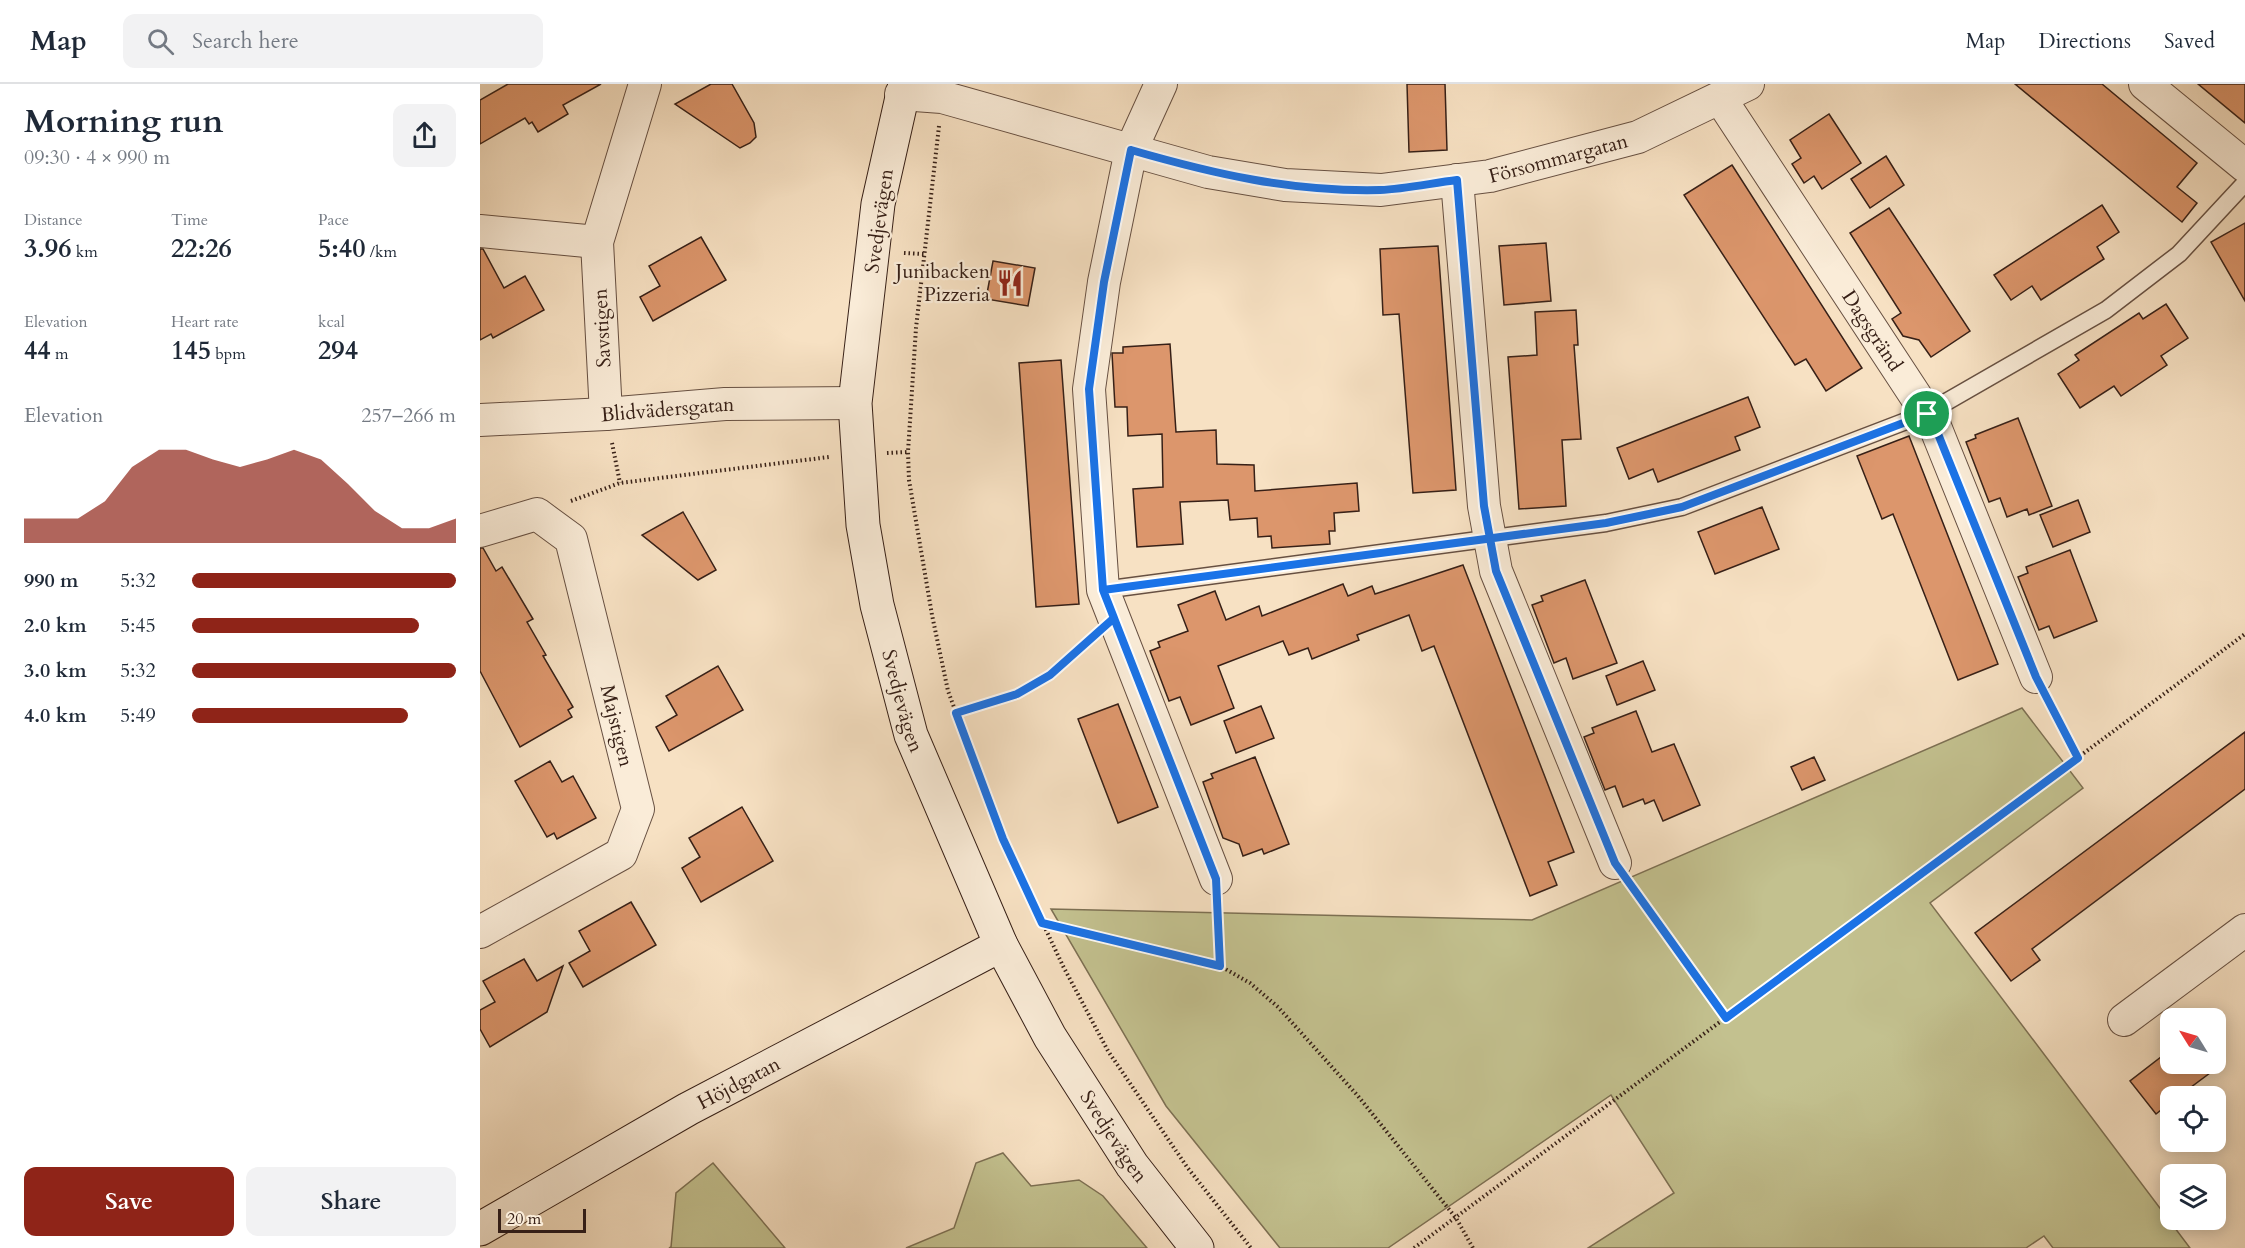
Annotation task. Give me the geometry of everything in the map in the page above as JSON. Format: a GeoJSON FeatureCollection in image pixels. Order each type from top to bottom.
{"type":"FeatureCollection","features":[{"type":"Feature","properties":{"kind":"street","name":"Savstigen"},"geometry":{"type":"LineString","coordinates":[[606,414],[597,242],[645,84]]}},
{"type":"Feature","properties":{"kind":"street"},"geometry":{"type":"LineString","coordinates":[[1161,84],[1131,150],[1104,282],[1089,389],[1108,604],[1216,879]]}},
{"type":"Feature","properties":{"kind":"street","name":"Försommargatan"},"geometry":{"type":"LineString","coordinates":[[903,89],[942,97],[1208,172],[1285,185],[1381,190],[1490,176],[1638,137],[1748,84]]}},
{"type":"Feature","properties":{"kind":"street"},"geometry":{"type":"LineString","coordinates":[[2145,84],[2245,166]]}},
{"type":"Feature","properties":{"kind":"street","name":"Svedjevägen"},"geometry":{"type":"LineString","coordinates":[[903,89],[878,204],[855,403],[863,525],[877,605],[910,735],[1001,945],[1050,1037],[1132,1165],[1197,1248]]}},
{"type":"Feature","properties":{"kind":"street","name":"Dagsgränd"},"geometry":{"type":"LineString","coordinates":[[1720,98],[1934,424],[2036,677]]}},
{"type":"Feature","properties":{"kind":"street"},"geometry":{"type":"LineString","coordinates":[[1457,180],[1483,494],[1496,571],[1615,863]]}},
{"type":"Feature","properties":{"kind":"street"},"geometry":{"type":"LineString","coordinates":[[480,231],[597,242]]}},
{"type":"Feature","properties":{"kind":"street","name":"Blidvädersgatan"},"geometry":{"type":"LineString","coordinates":[[480,420],[606,414],[725,404],[855,403]]}},
{"type":"Feature","properties":{"kind":"street"},"geometry":{"type":"LineString","coordinates":[[480,531],[537,514]]}},
{"type":"Feature","properties":{"kind":"street","name":"Majstigen"},"geometry":{"type":"LineString","coordinates":[[480,932],[621,855],[638,808],[571,539],[537,514]]}},
{"type":"Feature","properties":{"kind":"street"},"geometry":{"type":"LineString","coordinates":[[2124,1020],[2245,930]]}},
{"type":"Feature","properties":{"kind":"street","name":"Höjdgatan"},"geometry":{"type":"LineString","coordinates":[[480,1229],[688,1109],[1001,945]]}},
{"type":"Feature","properties":{"kind":"lane"},"geometry":{"type":"LineString","coordinates":[[1108,604],[1490,538],[1606,523],[1682,507],[1927,414],[2106,310],[2179,254],[2245,183]]}},
{"type":"Feature","properties":{"kind":"path"},"geometry":{"type":"LineString","coordinates":[[942,97],[916,328],[908,452],[909,480],[932,615],[948,691],[1003,839],[1042,923],[1108,1051],[1187,1167],[1251,1248]]}},
{"type":"Feature","properties":{"kind":"path"},"geometry":{"type":"LineString","coordinates":[[896,253],[924,254]]}},
{"type":"Feature","properties":{"kind":"path"},"geometry":{"type":"LineString","coordinates":[[606,414],[620,483]]}},
{"type":"Feature","properties":{"kind":"path"},"geometry":{"type":"LineString","coordinates":[[537,514],[620,483],[859,453],[908,452]]}},
{"type":"Feature","properties":{"kind":"path"},"geometry":{"type":"LineString","coordinates":[[956,713],[1017,694],[1050,675],[1108,604]]}},
{"type":"Feature","properties":{"kind":"path"},"geometry":{"type":"LineString","coordinates":[[1414,1248],[2245,634]]}},
{"type":"Feature","properties":{"kind":"path"},"geometry":{"type":"LineString","coordinates":[[2036,677],[2078,758]]}},
{"type":"Feature","properties":{"kind":"path"},"geometry":{"type":"LineString","coordinates":[[1615,863],[1726,1018]]}},
{"type":"Feature","properties":{"kind":"path"},"geometry":{"type":"LineString","coordinates":[[1216,879],[1220,966]]}},
{"type":"Feature","properties":{"kind":"path"},"geometry":{"type":"LineString","coordinates":[[1042,923],[1220,966],[1250,983],[1278,1007],[1358,1096],[1456,1218],[1473,1248]]}},
{"type":"Feature","properties":{"kind":"shaded area"},"geometry":{"type":"Polygon","coordinates":[[[2022,708],[2083,788],[1930,903],[2160,1208],[2160,1230],[2176,1230],[2190,1248],[2053,1248],[2044,1236],[2026,1248],[1588,1248],[1674,1193],[1611,1095],[1388,1248],[1280,1248],[1166,1106],[1051,909],[1532,920],[2022,708]]]}},
{"type":"Feature","properties":{"kind":"shaded area"},"geometry":{"type":"Polygon","coordinates":[[[1003,1153],[1031,1186],[1079,1180],[1103,1196],[1147,1248],[906,1248],[954,1228],[976,1163],[1003,1153]]]}},
{"type":"Feature","properties":{"kind":"shaded area"},"geometry":{"type":"Polygon","coordinates":[[[713,1163],[785,1248],[669,1248],[671,1247],[676,1193],[713,1163]]]}},
{"type":"Feature","properties":{"kind":"building"},"geometry":{"type":"Polygon","coordinates":[[[508,84],[601,84],[563,105],[568,114],[538,132],[532,122],[529,124],[525,118],[480,144],[480,100],[508,84]]]}},
{"type":"Feature","properties":{"kind":"building"},"geometry":{"type":"Polygon","coordinates":[[[711,84],[732,84],[754,123],[756,137],[750,143],[740,148],[675,104],[711,84]]]}},
{"type":"Feature","properties":{"kind":"building"},"geometry":{"type":"Polygon","coordinates":[[[1407,84],[1445,84],[1447,150],[1409,152],[1407,84]]]}},
{"type":"Feature","properties":{"kind":"building"},"geometry":{"type":"Polygon","coordinates":[[[2015,84],[2102,84],[2197,163],[2177,187],[2197,203],[2182,222],[2015,84]]]}},
{"type":"Feature","properties":{"kind":"building"},"geometry":{"type":"Polygon","coordinates":[[[2198,84],[2245,84],[2245,123],[2198,84]]]}},
{"type":"Feature","properties":{"kind":"building"},"geometry":{"type":"Polygon","coordinates":[[[1829,114],[1861,163],[1822,189],[1814,176],[1804,183],[1792,164],[1801,158],[1790,140],[1829,114]]]}},
{"type":"Feature","properties":{"kind":"building"},"geometry":{"type":"Polygon","coordinates":[[[1886,156],[1904,185],[1870,208],[1851,179],[1886,156]]]}},
{"type":"Feature","properties":{"kind":"building"},"geometry":{"type":"Polygon","coordinates":[[[1732,165],[1862,368],[1826,391],[1806,359],[1795,365],[1684,195],[1732,165]]]}},
{"type":"Feature","properties":{"kind":"building"},"geometry":{"type":"Polygon","coordinates":[[[2102,205],[2119,232],[2097,247],[2104,259],[2041,300],[2032,286],[2011,300],[1994,275],[2102,205]]]}},
{"type":"Feature","properties":{"kind":"building"},"geometry":{"type":"Polygon","coordinates":[[[1889,208],[1970,331],[1931,357],[1919,340],[1903,336],[1892,319],[1901,313],[1850,233],[1889,208]]]}},
{"type":"Feature","properties":{"kind":"building"},"geometry":{"type":"Polygon","coordinates":[[[2245,223],[2245,301],[2211,242],[2245,223]]]}},
{"type":"Feature","properties":{"kind":"building"},"geometry":{"type":"Polygon","coordinates":[[[701,237],[726,280],[653,321],[640,297],[660,286],[649,266],[701,237]]]}},
{"type":"Feature","properties":{"kind":"building"},"geometry":{"type":"Polygon","coordinates":[[[1546,243],[1551,301],[1504,305],[1499,246],[1546,243]]]}},
{"type":"Feature","properties":{"kind":"building"},"geometry":{"type":"Polygon","coordinates":[[[1438,246],[1456,490],[1413,493],[1399,314],[1383,315],[1380,249],[1438,246]]]}},
{"type":"Feature","properties":{"kind":"building"},"geometry":{"type":"Polygon","coordinates":[[[480,249],[483,249],[504,288],[525,276],[544,310],[493,338],[491,334],[480,340],[480,249]]]}},
{"type":"Feature","properties":{"kind":"building","name":"Junibacken Pizzeria"},"geometry":{"type":"Polygon","coordinates":[[[993,261],[1035,268],[1028,306],[986,299],[993,261]]]}},
{"type":"Feature","properties":{"kind":"building"},"geometry":{"type":"Polygon","coordinates":[[[2166,304],[2188,338],[2161,356],[2167,365],[2121,396],[2114,386],[2080,408],[2058,374],[2079,360],[2075,355],[2139,313],[2143,319],[2166,304]]]}},
{"type":"Feature","properties":{"kind":"building"},"geometry":{"type":"Polygon","coordinates":[[[1576,310],[1578,345],[1574,345],[1581,439],[1562,440],[1566,506],[1519,509],[1508,357],[1537,355],[1535,312],[1576,310]]]}},
{"type":"Feature","properties":{"kind":"building"},"geometry":{"type":"Polygon","coordinates":[[[1170,344],[1176,432],[1216,430],[1217,464],[1254,465],[1255,491],[1357,483],[1359,511],[1334,513],[1335,531],[1329,531],[1330,544],[1272,548],[1271,536],[1258,537],[1257,518],[1230,520],[1228,500],[1180,502],[1183,544],[1137,547],[1133,489],[1163,487],[1162,434],[1128,436],[1127,407],[1115,407],[1112,353],[1123,353],[1123,347],[1170,344]]]}},
{"type":"Feature","properties":{"kind":"building"},"geometry":{"type":"Polygon","coordinates":[[[1061,360],[1079,604],[1036,607],[1019,363],[1061,360]]]}},
{"type":"Feature","properties":{"kind":"building"},"geometry":{"type":"Polygon","coordinates":[[[1748,397],[1760,427],[1735,437],[1740,450],[1658,482],[1653,469],[1629,479],[1617,448],[1748,397]]]}},
{"type":"Feature","properties":{"kind":"building"},"geometry":{"type":"Polygon","coordinates":[[[2018,418],[2052,506],[2029,515],[2027,509],[2007,517],[2000,498],[1989,502],[1966,442],[1976,438],[1975,435],[2018,418]]]}},
{"type":"Feature","properties":{"kind":"building"},"geometry":{"type":"Polygon","coordinates":[[[1909,436],[1998,664],[1958,680],[1893,514],[1882,519],[1857,456],[1909,436]]]}},
{"type":"Feature","properties":{"kind":"building"},"geometry":{"type":"Polygon","coordinates":[[[2078,500],[2090,532],[2053,547],[2040,515],[2078,500]]]}},
{"type":"Feature","properties":{"kind":"building"},"geometry":{"type":"Polygon","coordinates":[[[1762,507],[1779,549],[1715,574],[1698,532],[1762,507]]]}},
{"type":"Feature","properties":{"kind":"building"},"geometry":{"type":"Polygon","coordinates":[[[683,512],[716,570],[698,580],[642,535],[683,512]]]}},
{"type":"Feature","properties":{"kind":"building"},"geometry":{"type":"Polygon","coordinates":[[[480,548],[483,548],[496,571],[502,567],[533,619],[527,622],[546,655],[543,656],[573,707],[568,710],[572,717],[520,747],[480,671],[480,548]]]}},
{"type":"Feature","properties":{"kind":"building"},"geometry":{"type":"Polygon","coordinates":[[[2070,550],[2097,621],[2054,638],[2049,626],[2039,630],[2018,577],[2028,573],[2026,567],[2070,550]]]}},
{"type":"Feature","properties":{"kind":"building"},"geometry":{"type":"Polygon","coordinates":[[[1463,565],[1574,852],[1548,862],[1557,885],[1530,896],[1434,646],[1422,651],[1409,615],[1357,635],[1359,640],[1312,659],[1308,648],[1289,655],[1283,641],[1218,666],[1234,708],[1191,725],[1180,697],[1169,701],[1150,651],[1160,647],[1158,642],[1188,631],[1178,605],[1215,591],[1226,620],[1259,606],[1262,616],[1343,584],[1348,596],[1372,586],[1375,594],[1463,565]]]}},
{"type":"Feature","properties":{"kind":"building"},"geometry":{"type":"Polygon","coordinates":[[[1585,580],[1617,663],[1573,679],[1566,658],[1554,663],[1532,605],[1543,601],[1541,596],[1585,580]]]}},
{"type":"Feature","properties":{"kind":"building"},"geometry":{"type":"Polygon","coordinates":[[[1643,661],[1655,690],[1617,705],[1606,676],[1643,661]]]}},
{"type":"Feature","properties":{"kind":"building"},"geometry":{"type":"Polygon","coordinates":[[[718,666],[743,710],[669,751],[656,727],[677,715],[666,696],[718,666]]]}},
{"type":"Feature","properties":{"kind":"building"},"geometry":{"type":"Polygon","coordinates":[[[1118,704],[1158,807],[1118,823],[1078,719],[1118,704]]]}},
{"type":"Feature","properties":{"kind":"building"},"geometry":{"type":"Polygon","coordinates":[[[1261,706],[1274,738],[1236,753],[1224,721],[1261,706]]]}},
{"type":"Feature","properties":{"kind":"building"},"geometry":{"type":"Polygon","coordinates":[[[1636,711],[1652,752],[1674,744],[1700,805],[1663,821],[1654,800],[1645,804],[1643,799],[1623,807],[1615,786],[1605,790],[1584,737],[1594,733],[1592,728],[1636,711]]]}},
{"type":"Feature","properties":{"kind":"building"},"geometry":{"type":"Polygon","coordinates":[[[2245,732],[2245,789],[2032,949],[2040,960],[2011,981],[1975,933],[2245,732]]]}},
{"type":"Feature","properties":{"kind":"building"},"geometry":{"type":"Polygon","coordinates":[[[1255,757],[1289,844],[1264,854],[1262,849],[1243,856],[1239,844],[1223,838],[1203,782],[1213,778],[1211,774],[1255,757]]]}},
{"type":"Feature","properties":{"kind":"building"},"geometry":{"type":"Polygon","coordinates":[[[1814,757],[1825,780],[1802,790],[1791,767],[1814,757]]]}},
{"type":"Feature","properties":{"kind":"building"},"geometry":{"type":"Polygon","coordinates":[[[550,761],[562,782],[573,776],[596,818],[557,839],[554,833],[547,837],[515,781],[550,761]]]}},
{"type":"Feature","properties":{"kind":"building"},"geometry":{"type":"Polygon","coordinates":[[[742,807],[773,861],[701,902],[682,868],[700,857],[689,838],[742,807]]]}},
{"type":"Feature","properties":{"kind":"building"},"geometry":{"type":"Polygon","coordinates":[[[631,902],[656,945],[583,987],[569,963],[590,951],[579,931],[631,902]]]}},
{"type":"Feature","properties":{"kind":"building"},"geometry":{"type":"Polygon","coordinates":[[[524,959],[537,981],[563,966],[547,1012],[490,1047],[480,1029],[480,1010],[495,1002],[483,981],[524,959]]]}},
{"type":"Feature","properties":{"kind":"building"},"geometry":{"type":"Polygon","coordinates":[[[2160,1058],[2160,1074],[2209,1074],[2192,1086],[2160,1086],[2160,1111],[2156,1114],[2130,1081],[2160,1058]]]}},
{"type":"Feature","properties":{"kind":"place","name":"Junibacken Pizzeria"},"geometry":{"type":"Point","coordinates":[1010,283]}},
{"type":"Feature","properties":{"kind":"route"},"geometry":{"type":"LineString","coordinates":[[1927,414],[1682,507],[1606,523],[1490,538],[1103,590],[1114,618],[1050,675],[1017,694],[956,713],[1003,839],[1042,923],[1220,966],[1216,879],[1103,590],[1089,389],[1104,282],[1131,150],[1208,172],[1285,185],[1381,190],[1457,180],[1484,506],[1490,538],[1496,571],[1615,863],[1726,1018],[2078,758],[2036,677],[1934,424],[1927,414]]}}]}
